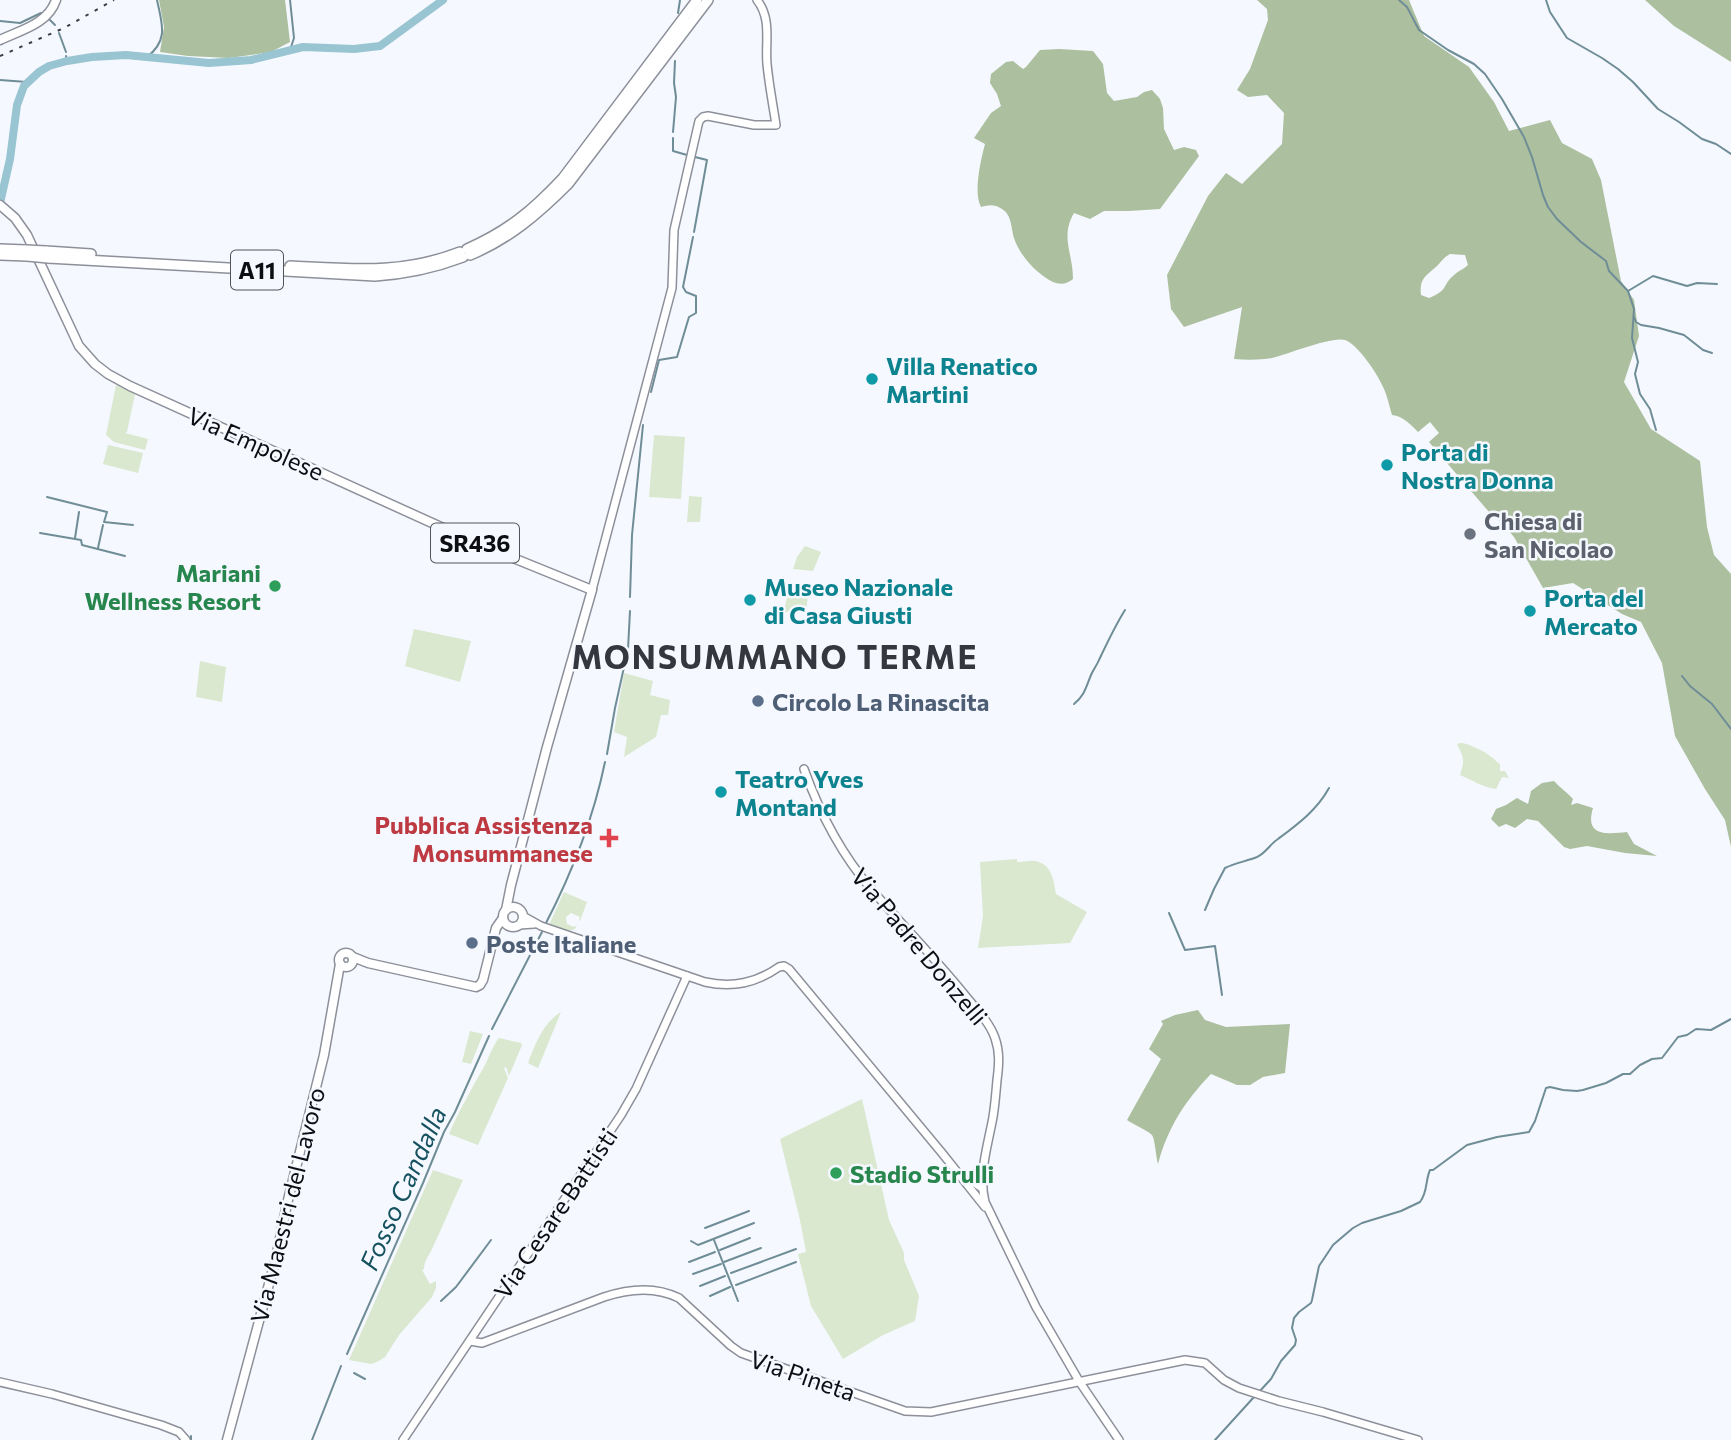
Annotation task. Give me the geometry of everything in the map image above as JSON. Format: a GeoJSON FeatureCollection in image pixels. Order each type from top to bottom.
{"type":"FeatureCollection","features":[{"type":"Feature","properties":{"kind":"highway","name":"A11"},"geometry":{"type":"LineString","coordinates":[[465,253],[517,222],[541,202],[563,178],[697,0]]}},
{"type":"Feature","properties":{"kind":"highway","name":"A11"},"geometry":{"type":"LineString","coordinates":[[1,252],[380,270],[415,265],[492,245],[545,207],[568,184],[708,0]]}},
{"type":"Feature","properties":{"kind":"main road"},"geometry":{"type":"LineString","coordinates":[[0,40],[40,21],[50,12],[56,0]]}},
{"type":"Feature","properties":{"kind":"main road","name":"Via Empolese"},"geometry":{"type":"LineString","coordinates":[[3,208],[15,218],[27,235],[79,346],[108,374],[474,542],[592,590]]}},
{"type":"Feature","properties":{"kind":"main road"},"geometry":{"type":"LineString","coordinates":[[515,926],[506,924],[505,914],[511,885],[592,590]]}},
{"type":"Feature","properties":{"kind":"main road"},"geometry":{"type":"LineString","coordinates":[[491,951],[499,934],[515,926],[520,912],[511,885]]}},
{"type":"Feature","properties":{"kind":"main road"},"geometry":{"type":"LineString","coordinates":[[491,951],[496,928],[505,914],[513,907],[520,912]]}},
{"type":"Feature","properties":{"kind":"main road","name":"Via Maestri del Lavoro"},"geometry":{"type":"LineString","coordinates":[[226,1440],[276,1258],[324,1055],[337,981],[348,963],[368,963],[476,987],[483,980],[491,951]]}},
{"type":"Feature","properties":{"kind":"street"},"geometry":{"type":"LineString","coordinates":[[592,590],[667,309],[672,285],[674,230],[701,119],[708,116],[757,126],[776,125],[767,66],[767,22],[757,0]]}},
{"type":"Feature","properties":{"kind":"street","name":"Via Padre Donzelli"},"geometry":{"type":"LineString","coordinates":[[804,769],[825,823],[846,856],[871,889],[985,1019],[994,1036],[998,1049],[997,1084],[983,1168]]}},
{"type":"Feature","properties":{"kind":"street"},"geometry":{"type":"LineString","coordinates":[[520,912],[541,926],[720,985],[754,981],[784,966],[789,969],[988,1209]]}},
{"type":"Feature","properties":{"kind":"street"},"geometry":{"type":"LineString","coordinates":[[515,926],[541,926]]}},
{"type":"Feature","properties":{"kind":"street","name":"Via Cesare Battisti"},"geometry":{"type":"LineString","coordinates":[[403,1440],[621,1115],[636,1089],[687,976]]}},
{"type":"Feature","properties":{"kind":"street"},"geometry":{"type":"LineString","coordinates":[[965,1176],[980,1174],[983,1168]]}},
{"type":"Feature","properties":{"kind":"street"},"geometry":{"type":"LineString","coordinates":[[983,1168],[982,1190],[988,1209],[1036,1307],[1079,1381],[1119,1440]]}},
{"type":"Feature","properties":{"kind":"street"},"geometry":{"type":"LineString","coordinates":[[957,1171],[982,1190]]}},
{"type":"Feature","properties":{"kind":"street"},"geometry":{"type":"LineString","coordinates":[[972,1192],[979,1193],[982,1190]]}},
{"type":"Feature","properties":{"kind":"street","name":"Via Pineta"},"geometry":{"type":"LineString","coordinates":[[470,1341],[482,1343],[624,1291],[669,1293],[679,1298],[740,1353],[905,1411],[931,1412],[1185,1360],[1205,1363],[1231,1384],[1257,1394],[1418,1440]]}},
{"type":"Feature","properties":{"kind":"street"},"geometry":{"type":"LineString","coordinates":[[0,1382],[161,1425],[179,1432],[184,1440]]}},
{"type":"Feature","properties":{"kind":"green space"},"geometry":{"type":"Polygon","coordinates":[[[159,0],[285,0],[290,42],[271,52],[229,58],[160,52],[164,27],[159,0]]]}},
{"type":"Feature","properties":{"kind":"green space"},"geometry":{"type":"Polygon","coordinates":[[[1257,0],[1409,0],[1424,36],[1469,67],[1494,102],[1509,131],[1550,120],[1562,143],[1592,159],[1601,180],[1621,281],[1634,300],[1639,336],[1624,382],[1651,429],[1700,461],[1707,527],[1714,555],[1731,574],[1731,847],[1725,820],[1675,736],[1662,663],[1641,622],[1622,614],[1573,583],[1543,588],[1514,537],[1429,442],[1439,433],[1430,422],[1418,432],[1403,419],[1392,415],[1379,380],[1355,347],[1339,339],[1272,358],[1234,359],[1242,307],[1184,327],[1171,309],[1167,275],[1208,196],[1226,173],[1242,184],[1282,144],[1284,113],[1267,95],[1248,97],[1237,90],[1250,69],[1268,20],[1267,9],[1257,0]],[[1450,254],[1444,258],[1424,278],[1421,295],[1429,298],[1443,290],[1450,279],[1468,265],[1465,255],[1450,254]]]}},
{"type":"Feature","properties":{"kind":"green space"},"geometry":{"type":"Polygon","coordinates":[[[1645,0],[1731,0],[1731,62],[1674,26],[1645,0]]]}},
{"type":"Feature","properties":{"kind":"green space"},"geometry":{"type":"Polygon","coordinates":[[[1040,50],[1093,51],[1103,64],[1107,93],[1114,101],[1137,97],[1152,90],[1160,99],[1164,129],[1174,150],[1184,147],[1196,150],[1199,156],[1160,209],[1104,211],[1090,219],[1074,213],[1068,230],[1073,279],[1061,284],[1047,279],[1025,258],[1017,245],[1005,212],[999,207],[981,207],[978,185],[985,144],[974,138],[991,113],[1001,106],[990,83],[991,74],[1006,62],[1013,61],[1023,69],[1040,50]]]}},
{"type":"Feature","properties":{"kind":"green space"},"geometry":{"type":"Polygon","coordinates":[[[116,385],[135,394],[125,433],[148,439],[145,450],[114,442],[106,435],[116,385]]]}},
{"type":"Feature","properties":{"kind":"green space"},"geometry":{"type":"Polygon","coordinates":[[[654,435],[685,437],[681,499],[649,497],[654,435]]]}},
{"type":"Feature","properties":{"kind":"green space"},"geometry":{"type":"Polygon","coordinates":[[[108,445],[143,453],[138,473],[103,464],[108,445]]]}},
{"type":"Feature","properties":{"kind":"green space"},"geometry":{"type":"Polygon","coordinates":[[[689,496],[702,497],[700,522],[687,522],[689,496]]]}},
{"type":"Feature","properties":{"kind":"green space"},"geometry":{"type":"Polygon","coordinates":[[[805,546],[821,552],[813,571],[793,569],[805,546]]]}},
{"type":"Feature","properties":{"kind":"green space"},"geometry":{"type":"Polygon","coordinates":[[[809,585],[806,613],[784,612],[789,587],[809,585]]]}},
{"type":"Feature","properties":{"kind":"green space"},"geometry":{"type":"Polygon","coordinates":[[[414,629],[471,641],[460,682],[405,666],[414,629]]]}},
{"type":"Feature","properties":{"kind":"green space"},"geometry":{"type":"Polygon","coordinates":[[[200,661],[226,667],[222,702],[196,697],[200,661]]]}},
{"type":"Feature","properties":{"kind":"green space"},"geometry":{"type":"Polygon","coordinates":[[[624,673],[653,681],[650,695],[670,700],[668,715],[661,715],[656,737],[624,757],[627,737],[614,732],[624,673]]]}},
{"type":"Feature","properties":{"kind":"green space"},"geometry":{"type":"Polygon","coordinates":[[[1457,744],[1491,757],[1500,764],[1500,771],[1505,771],[1509,778],[1502,777],[1496,789],[1460,775],[1463,762],[1457,744]]]}},
{"type":"Feature","properties":{"kind":"green space"},"geometry":{"type":"Polygon","coordinates":[[[1554,781],[1573,799],[1571,805],[1577,803],[1593,808],[1592,824],[1599,832],[1627,832],[1634,844],[1657,856],[1587,846],[1570,849],[1564,847],[1538,821],[1527,819],[1515,828],[1506,824],[1499,827],[1491,819],[1496,809],[1517,798],[1528,804],[1531,791],[1542,783],[1554,781]]]}},
{"type":"Feature","properties":{"kind":"green space"},"geometry":{"type":"Polygon","coordinates":[[[1017,859],[1017,862],[1035,861],[1049,869],[1056,894],[1087,912],[1070,943],[978,948],[983,916],[980,862],[1017,859]]]}},
{"type":"Feature","properties":{"kind":"green space"},"geometry":{"type":"Polygon","coordinates":[[[564,892],[587,902],[580,921],[580,917],[571,913],[566,917],[567,924],[574,927],[577,925],[569,931],[549,925],[564,892]]]}},
{"type":"Feature","properties":{"kind":"green space"},"geometry":{"type":"Polygon","coordinates":[[[1198,1010],[1205,1020],[1226,1027],[1290,1024],[1285,1073],[1263,1077],[1250,1085],[1237,1085],[1211,1074],[1178,1115],[1158,1164],[1152,1135],[1127,1120],[1161,1059],[1149,1049],[1163,1024],[1161,1021],[1198,1010]]]}},
{"type":"Feature","properties":{"kind":"green space"},"geometry":{"type":"Polygon","coordinates":[[[561,1012],[538,1068],[528,1063],[544,1028],[561,1012]]]}},
{"type":"Feature","properties":{"kind":"green space"},"geometry":{"type":"Polygon","coordinates":[[[470,1031],[483,1034],[471,1064],[462,1062],[470,1031]]]}},
{"type":"Feature","properties":{"kind":"green space"},"geometry":{"type":"Polygon","coordinates":[[[499,1038],[522,1045],[509,1076],[506,1067],[504,1068],[508,1078],[478,1145],[449,1134],[499,1038]]]}},
{"type":"Feature","properties":{"kind":"green space"},"geometry":{"type":"Polygon","coordinates":[[[862,1099],[889,1220],[919,1296],[915,1321],[883,1335],[843,1359],[811,1306],[798,1254],[806,1252],[780,1139],[862,1099]]]}},
{"type":"Feature","properties":{"kind":"green space"},"geometry":{"type":"Polygon","coordinates":[[[433,1170],[463,1180],[422,1270],[430,1284],[436,1281],[436,1288],[432,1297],[399,1335],[385,1357],[371,1364],[349,1360],[433,1170]]]}},
{"type":"Feature","properties":{"kind":"waterway"},"geometry":{"type":"LineString","coordinates":[[147,57],[161,38],[162,24],[157,0]]}},
{"type":"Feature","properties":{"kind":"waterway"},"geometry":{"type":"LineString","coordinates":[[290,0],[294,38],[290,50]]}},
{"type":"Feature","properties":{"kind":"waterway"},"geometry":{"type":"LineString","coordinates":[[0,203],[10,159],[17,105],[24,86],[49,66],[92,57],[126,55],[209,63],[251,60],[303,47],[354,49],[380,46],[443,0]]}},
{"type":"Feature","properties":{"kind":"waterway","name":"Fosso Candalla"},"geometry":{"type":"LineString","coordinates":[[678,13],[680,0]]}},
{"type":"Feature","properties":{"kind":"waterway"},"geometry":{"type":"LineString","coordinates":[[1399,0],[1407,7],[1419,30],[1474,64],[1485,74],[1524,137],[1548,207],[1581,242],[1606,261],[1609,271],[1628,291],[1634,309],[1632,338],[1638,362],[1635,374],[1640,394],[1650,409],[1656,430]]}},
{"type":"Feature","properties":{"kind":"waterway"},"geometry":{"type":"LineString","coordinates":[[1546,0],[1550,12],[1567,38],[1618,69],[1658,109],[1702,139],[1731,154]]}},
{"type":"Feature","properties":{"kind":"waterway"},"geometry":{"type":"LineString","coordinates":[[0,21],[20,23],[41,13]]}},
{"type":"Feature","properties":{"kind":"waterway"},"geometry":{"type":"LineString","coordinates":[[50,20],[55,25]]}},
{"type":"Feature","properties":{"kind":"waterway"},"geometry":{"type":"LineString","coordinates":[[59,33],[66,52]]}},
{"type":"Feature","properties":{"kind":"waterway"},"geometry":{"type":"LineString","coordinates":[[66,56],[67,61]]}},
{"type":"Feature","properties":{"kind":"waterway","name":"Fosso Candalla"},"geometry":{"type":"LineString","coordinates":[[673,132],[675,61]]}},
{"type":"Feature","properties":{"kind":"waterway"},"geometry":{"type":"LineString","coordinates":[[0,80],[27,82]]}},
{"type":"Feature","properties":{"kind":"waterway","name":"Fosso Candalla"},"geometry":{"type":"LineString","coordinates":[[673,138],[673,151],[687,155]]}},
{"type":"Feature","properties":{"kind":"waterway","name":"Fosso Candalla"},"geometry":{"type":"LineString","coordinates":[[694,232],[707,160],[695,157]]}},
{"type":"Feature","properties":{"kind":"waterway","name":"Fosso Candalla"},"geometry":{"type":"LineString","coordinates":[[651,392],[659,360],[677,357],[689,317],[696,313],[696,296],[686,292],[683,287],[693,237]]}},
{"type":"Feature","properties":{"kind":"waterway"},"geometry":{"type":"LineString","coordinates":[[1628,291],[1653,276],[1687,286],[1697,283],[1717,284]]}},
{"type":"Feature","properties":{"kind":"waterway"},"geometry":{"type":"LineString","coordinates":[[1634,317],[1641,325],[1684,335],[1703,350],[1712,353]]}},
{"type":"Feature","properties":{"kind":"waterway","name":"Fosso Candalla"},"geometry":{"type":"LineString","coordinates":[[630,597],[632,535],[643,425]]}},
{"type":"Feature","properties":{"kind":"waterway"},"geometry":{"type":"LineString","coordinates":[[47,497],[107,512],[104,522],[133,525]]}},
{"type":"Feature","properties":{"kind":"waterway"},"geometry":{"type":"LineString","coordinates":[[75,538],[79,512]]}},
{"type":"Feature","properties":{"kind":"waterway"},"geometry":{"type":"LineString","coordinates":[[98,548],[103,525]]}},
{"type":"Feature","properties":{"kind":"waterway"},"geometry":{"type":"LineString","coordinates":[[40,533],[81,540],[82,545],[125,556]]}},
{"type":"Feature","properties":{"kind":"waterway"},"geometry":{"type":"LineString","coordinates":[[1074,704],[1085,691],[1125,610]]}},
{"type":"Feature","properties":{"kind":"waterway","name":"Fosso Candalla"},"geometry":{"type":"LineString","coordinates":[[607,754],[628,649],[630,611]]}},
{"type":"Feature","properties":{"kind":"waterway"},"geometry":{"type":"LineString","coordinates":[[1682,676],[1712,704],[1731,729]]}},
{"type":"Feature","properties":{"kind":"waterway","name":"Fosso Candalla"},"geometry":{"type":"LineString","coordinates":[[545,925],[581,846],[605,762]]}},
{"type":"Feature","properties":{"kind":"waterway"},"geometry":{"type":"LineString","coordinates":[[1205,910],[1225,868],[1263,853],[1313,810],[1329,788]]}},
{"type":"Feature","properties":{"kind":"waterway"},"geometry":{"type":"LineString","coordinates":[[1169,913],[1185,950],[1215,946],[1222,995]]}},
{"type":"Feature","properties":{"kind":"waterway","name":"Fosso Candalla"},"geometry":{"type":"LineString","coordinates":[[492,1029],[543,930]]}},
{"type":"Feature","properties":{"kind":"waterway"},"geometry":{"type":"LineString","coordinates":[[1258,1393],[1295,1345],[1292,1328],[1294,1318],[1311,1303],[1319,1266],[1333,1245],[1353,1228],[1420,1202],[1430,1170],[1467,1145],[1529,1132],[1546,1088],[1577,1091],[1606,1083],[1623,1074],[1630,1074],[1652,1059],[1662,1058],[1678,1037],[1696,1029],[1711,1030],[1731,1019]]}},
{"type":"Feature","properties":{"kind":"waterway","name":"Fosso Candalla"},"geometry":{"type":"LineString","coordinates":[[347,1354],[489,1036]]}},
{"type":"Feature","properties":{"kind":"waterway"},"geometry":{"type":"LineString","coordinates":[[705,1228],[749,1211]]}},
{"type":"Feature","properties":{"kind":"waterway"},"geometry":{"type":"LineString","coordinates":[[691,1241],[698,1245],[754,1223]]}},
{"type":"Feature","properties":{"kind":"waterway"},"geometry":{"type":"LineString","coordinates":[[720,1250],[750,1238]]}},
{"type":"Feature","properties":{"kind":"waterway"},"geometry":{"type":"LineString","coordinates":[[441,1301],[456,1287],[491,1240]]}},
{"type":"Feature","properties":{"kind":"waterway"},"geometry":{"type":"LineString","coordinates":[[714,1240],[738,1301]]}},
{"type":"Feature","properties":{"kind":"waterway"},"geometry":{"type":"LineString","coordinates":[[724,1262],[761,1248]]}},
{"type":"Feature","properties":{"kind":"waterway"},"geometry":{"type":"LineString","coordinates":[[731,1273],[796,1249]]}},
{"type":"Feature","properties":{"kind":"waterway"},"geometry":{"type":"LineString","coordinates":[[689,1262],[715,1252]]}},
{"type":"Feature","properties":{"kind":"waterway"},"geometry":{"type":"LineString","coordinates":[[736,1285],[796,1262]]}},
{"type":"Feature","properties":{"kind":"waterway"},"geometry":{"type":"LineString","coordinates":[[693,1274],[721,1264]]}},
{"type":"Feature","properties":{"kind":"waterway"},"geometry":{"type":"LineString","coordinates":[[700,1286],[725,1276]]}},
{"type":"Feature","properties":{"kind":"waterway"},"geometry":{"type":"LineString","coordinates":[[710,1296],[730,1287]]}},
{"type":"Feature","properties":{"kind":"waterway","name":"Fosso Candalla"},"geometry":{"type":"LineString","coordinates":[[312,1440],[341,1366]]}},
{"type":"Feature","properties":{"kind":"waterway"},"geometry":{"type":"LineString","coordinates":[[354,1373],[365,1379]]}},
{"type":"Feature","properties":{"kind":"waterway"},"geometry":{"type":"LineString","coordinates":[[1215,1440],[1254,1397]]}},
{"type":"Feature","properties":{"kind":"railway"},"geometry":{"type":"LineString","coordinates":[[0,56],[64,28],[114,0]]}},
{"type":"Feature","properties":{"kind":"place","name":"Villa Renatico Martini"},"geometry":{"type":"Point","coordinates":[872,379]}},
{"type":"Feature","properties":{"kind":"place","name":"Porta di Nostra Donna"},"geometry":{"type":"Point","coordinates":[1387,465]}},
{"type":"Feature","properties":{"kind":"place","name":"Chiesa di San Nicolao"},"geometry":{"type":"Point","coordinates":[1470,534]}},
{"type":"Feature","properties":{"kind":"place","name":"Mariani Wellness Resort"},"geometry":{"type":"Point","coordinates":[275,586]}},
{"type":"Feature","properties":{"kind":"place","name":"Museo Nazionale di Casa Giusti"},"geometry":{"type":"Point","coordinates":[750,600]}},
{"type":"Feature","properties":{"kind":"place","name":"Porta del Mercato"},"geometry":{"type":"Point","coordinates":[1530,611]}},
{"type":"Feature","properties":{"kind":"place","name":"Circolo La Rinascita"},"geometry":{"type":"Point","coordinates":[758,701]}},
{"type":"Feature","properties":{"kind":"place","name":"Teatro Yves Montand"},"geometry":{"type":"Point","coordinates":[721,792]}},
{"type":"Feature","properties":{"kind":"place","name":"Pubblica Assistenza Monsummanese"},"geometry":{"type":"Point","coordinates":[609,838]}},
{"type":"Feature","properties":{"kind":"place","name":"Poste Italiane"},"geometry":{"type":"Point","coordinates":[472,943]}},
{"type":"Feature","properties":{"kind":"place","name":"Stadio Strulli"},"geometry":{"type":"Point","coordinates":[836,1173]}},
{"type":"Feature","properties":{"kind":"district","name":"MONSUMMANO TERME"},"geometry":{"type":"Point","coordinates":[775,656]}}]}
